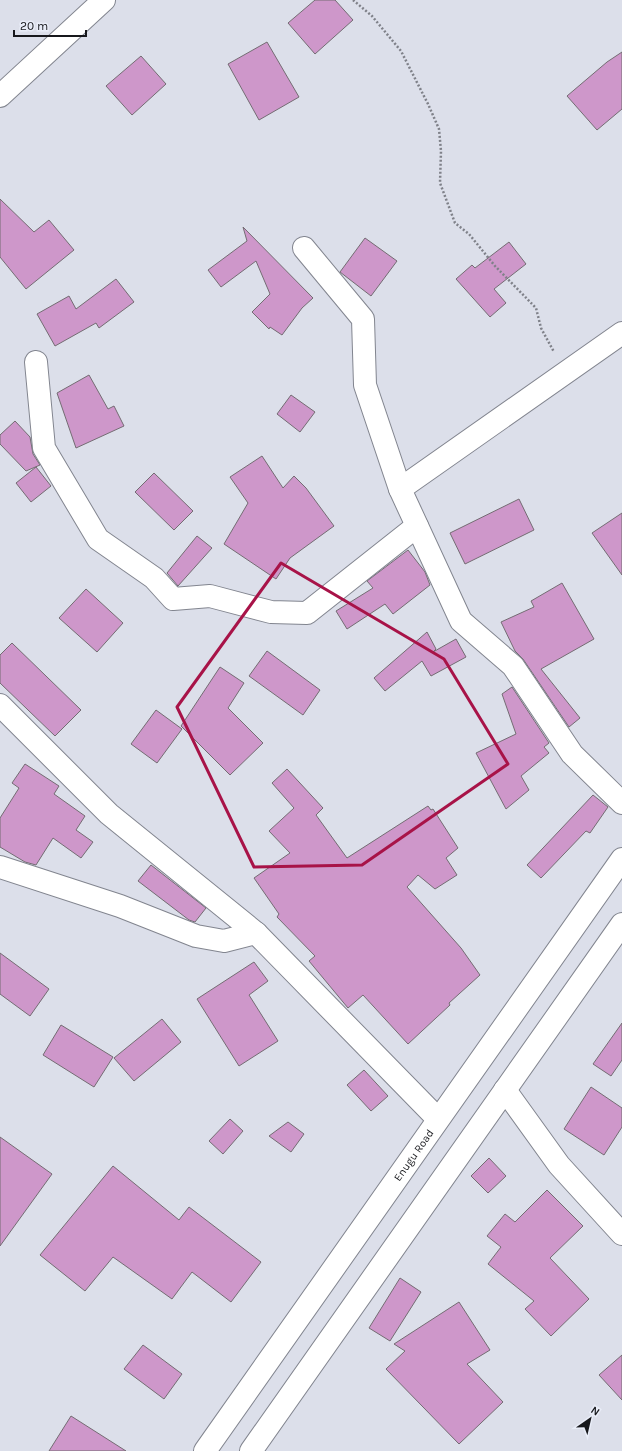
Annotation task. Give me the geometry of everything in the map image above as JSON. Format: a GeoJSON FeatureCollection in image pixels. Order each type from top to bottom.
{"type":"FeatureCollection","features":[{"type":"Feature","properties":{"kind":"street"},"geometry":{"type":"LineString","coordinates":[[0,96],[104,0]]}},
{"type":"Feature","properties":{"kind":"street"},"geometry":{"type":"LineString","coordinates":[[304,248],[363,320],[366,385],[400,489],[461,621],[513,666],[572,754],[622,802]]}},
{"type":"Feature","properties":{"kind":"street"},"geometry":{"type":"LineString","coordinates":[[400,489],[622,333]]}},
{"type":"Feature","properties":{"kind":"street"},"geometry":{"type":"LineString","coordinates":[[36,362],[44,448],[98,539],[154,578],[173,599],[210,596],[271,612],[307,613],[417,526]]}},
{"type":"Feature","properties":{"kind":"street"},"geometry":{"type":"LineString","coordinates":[[0,705],[109,814],[256,933],[438,1120]]}},
{"type":"Feature","properties":{"kind":"street","name":"Enugu Road"},"geometry":{"type":"LineString","coordinates":[[205,1451],[622,858]]}},
{"type":"Feature","properties":{"kind":"street"},"geometry":{"type":"LineString","coordinates":[[0,867],[120,906],[196,936],[224,941],[256,933]]}},
{"type":"Feature","properties":{"kind":"street"},"geometry":{"type":"LineString","coordinates":[[251,1451],[622,924]]}},
{"type":"Feature","properties":{"kind":"street"},"geometry":{"type":"LineString","coordinates":[[505,1090],[559,1165],[622,1234]]}},
{"type":"Feature","properties":{"kind":"path"},"geometry":{"type":"LineString","coordinates":[[353,0],[372,16],[401,51],[428,104],[439,130],[441,151],[440,183],[455,223],[469,234],[495,266],[536,308],[540,328],[553,351],[569,369]]}},
{"type":"Feature","properties":{"kind":"highlighted area"},"geometry":{"type":"Polygon","coordinates":[[[281,563],[444,659],[508,764],[362,865],[254,867],[177,707],[281,563]]]}},
{"type":"Feature","properties":{"kind":"building"},"geometry":{"type":"Polygon","coordinates":[[[315,0],[335,0],[353,20],[315,54],[288,23],[315,0]]]}},
{"type":"Feature","properties":{"kind":"building"},"geometry":{"type":"Polygon","coordinates":[[[267,42],[299,97],[259,120],[228,64],[267,42]]]}},
{"type":"Feature","properties":{"kind":"building"},"geometry":{"type":"Polygon","coordinates":[[[622,52],[622,109],[597,130],[567,96],[607,62],[622,52]]]}},
{"type":"Feature","properties":{"kind":"building"},"geometry":{"type":"Polygon","coordinates":[[[141,56],[166,84],[132,115],[106,86],[141,56]]]}},
{"type":"Feature","properties":{"kind":"building"},"geometry":{"type":"Polygon","coordinates":[[[0,199],[34,232],[49,220],[74,250],[26,289],[0,257],[0,199]]]}},
{"type":"Feature","properties":{"kind":"building"},"geometry":{"type":"Polygon","coordinates":[[[243,227],[313,298],[302,308],[282,335],[270,327],[269,329],[252,312],[270,294],[256,261],[221,287],[208,270],[247,241],[243,227]]]}},
{"type":"Feature","properties":{"kind":"building"},"geometry":{"type":"Polygon","coordinates":[[[365,238],[397,261],[371,296],[340,272],[365,238]]]}},
{"type":"Feature","properties":{"kind":"building"},"geometry":{"type":"Polygon","coordinates":[[[509,242],[526,264],[494,289],[506,303],[490,317],[456,279],[472,265],[475,268],[509,242]]]}},
{"type":"Feature","properties":{"kind":"building"},"geometry":{"type":"Polygon","coordinates":[[[116,279],[134,302],[99,328],[96,323],[55,346],[37,314],[69,296],[76,309],[116,279]]]}},
{"type":"Feature","properties":{"kind":"building"},"geometry":{"type":"Polygon","coordinates":[[[89,375],[108,409],[114,406],[124,426],[76,448],[57,393],[89,375]]]}},
{"type":"Feature","properties":{"kind":"building"},"geometry":{"type":"Polygon","coordinates":[[[291,395],[315,412],[300,432],[277,414],[291,395]]]}},
{"type":"Feature","properties":{"kind":"building"},"geometry":{"type":"Polygon","coordinates":[[[15,421],[30,437],[33,454],[40,465],[26,471],[0,444],[0,435],[15,421]]]}},
{"type":"Feature","properties":{"kind":"building"},"geometry":{"type":"Polygon","coordinates":[[[262,456],[283,488],[294,476],[306,488],[334,526],[290,558],[276,579],[224,544],[248,503],[230,477],[262,456]]]}},
{"type":"Feature","properties":{"kind":"building"},"geometry":{"type":"Polygon","coordinates":[[[36,467],[51,486],[31,502],[16,483],[36,467]]]}},
{"type":"Feature","properties":{"kind":"building"},"geometry":{"type":"Polygon","coordinates":[[[154,473],[193,511],[174,530],[135,492],[154,473]]]}},
{"type":"Feature","properties":{"kind":"building"},"geometry":{"type":"Polygon","coordinates":[[[519,499],[534,530],[465,564],[450,533],[519,499]]]}},
{"type":"Feature","properties":{"kind":"building"},"geometry":{"type":"Polygon","coordinates":[[[622,513],[622,575],[592,533],[622,513]]]}},
{"type":"Feature","properties":{"kind":"building"},"geometry":{"type":"Polygon","coordinates":[[[197,536],[212,548],[178,586],[167,573],[197,536]]]}},
{"type":"Feature","properties":{"kind":"building"},"geometry":{"type":"Polygon","coordinates":[[[408,550],[425,572],[430,585],[393,614],[385,604],[347,629],[336,611],[373,588],[367,581],[408,550]]]}},
{"type":"Feature","properties":{"kind":"building"},"geometry":{"type":"Polygon","coordinates":[[[562,583],[594,639],[541,669],[580,718],[569,727],[523,659],[515,651],[501,622],[534,607],[531,601],[562,583]]]}},
{"type":"Feature","properties":{"kind":"building"},"geometry":{"type":"Polygon","coordinates":[[[86,589],[123,623],[97,652],[59,618],[86,589]]]}},
{"type":"Feature","properties":{"kind":"building"},"geometry":{"type":"Polygon","coordinates":[[[427,632],[436,649],[433,652],[456,639],[466,657],[431,676],[422,661],[385,691],[374,678],[427,632]]]}},
{"type":"Feature","properties":{"kind":"building"},"geometry":{"type":"Polygon","coordinates":[[[12,643],[81,710],[55,736],[0,683],[0,655],[12,643]]]}},
{"type":"Feature","properties":{"kind":"building"},"geometry":{"type":"Polygon","coordinates":[[[267,651],[320,690],[303,715],[249,676],[267,651]]]}},
{"type":"Feature","properties":{"kind":"building"},"geometry":{"type":"Polygon","coordinates":[[[220,667],[244,683],[228,708],[263,743],[230,775],[181,726],[220,667]]]}},
{"type":"Feature","properties":{"kind":"building"},"geometry":{"type":"Polygon","coordinates":[[[512,687],[549,743],[544,747],[549,753],[521,776],[529,790],[506,809],[476,753],[516,734],[502,694],[512,687]]]}},
{"type":"Feature","properties":{"kind":"building"},"geometry":{"type":"Polygon","coordinates":[[[156,710],[182,729],[157,763],[131,744],[156,710]]]}},
{"type":"Feature","properties":{"kind":"building"},"geometry":{"type":"Polygon","coordinates":[[[25,764],[59,786],[54,794],[85,816],[76,830],[93,842],[81,858],[53,838],[36,865],[25,862],[0,847],[0,818],[19,788],[12,783],[25,764]]]}},
{"type":"Feature","properties":{"kind":"building"},"geometry":{"type":"Polygon","coordinates":[[[287,769],[323,808],[316,815],[347,858],[428,806],[431,810],[433,809],[458,848],[446,858],[457,875],[435,889],[418,875],[407,887],[461,948],[480,975],[449,1003],[450,1005],[408,1044],[363,995],[348,1008],[309,961],[315,956],[277,917],[279,914],[254,878],[290,853],[269,831],[294,808],[272,783],[287,769]]]}},
{"type":"Feature","properties":{"kind":"building"},"geometry":{"type":"Polygon","coordinates":[[[593,795],[608,807],[590,833],[586,831],[541,878],[527,865],[593,795]]]}},
{"type":"Feature","properties":{"kind":"building"},"geometry":{"type":"Polygon","coordinates":[[[151,865],[206,908],[195,922],[189,920],[138,881],[151,865]]]}},
{"type":"Feature","properties":{"kind":"building"},"geometry":{"type":"Polygon","coordinates":[[[0,953],[49,989],[30,1016],[0,994],[0,953]]]}},
{"type":"Feature","properties":{"kind":"building"},"geometry":{"type":"Polygon","coordinates":[[[254,962],[268,981],[249,995],[278,1041],[239,1066],[197,999],[254,962]]]}},
{"type":"Feature","properties":{"kind":"building"},"geometry":{"type":"Polygon","coordinates":[[[162,1019],[181,1042],[134,1081],[114,1058],[162,1019]]]}},
{"type":"Feature","properties":{"kind":"building"},"geometry":{"type":"Polygon","coordinates":[[[622,1023],[622,1060],[611,1076],[593,1064],[622,1023]]]}},
{"type":"Feature","properties":{"kind":"building"},"geometry":{"type":"Polygon","coordinates":[[[61,1025],[113,1057],[94,1087],[43,1055],[61,1025]]]}},
{"type":"Feature","properties":{"kind":"building"},"geometry":{"type":"Polygon","coordinates":[[[364,1070],[388,1096],[371,1111],[347,1085],[364,1070]]]}},
{"type":"Feature","properties":{"kind":"building"},"geometry":{"type":"Polygon","coordinates":[[[591,1087],[622,1108],[622,1127],[604,1155],[564,1129],[591,1087]]]}},
{"type":"Feature","properties":{"kind":"building"},"geometry":{"type":"Polygon","coordinates":[[[230,1119],[243,1131],[223,1154],[209,1141],[230,1119]]]}},
{"type":"Feature","properties":{"kind":"building"},"geometry":{"type":"Polygon","coordinates":[[[288,1122],[304,1134],[291,1152],[269,1136],[288,1122]]]}},
{"type":"Feature","properties":{"kind":"building"},"geometry":{"type":"Polygon","coordinates":[[[0,1137],[52,1174],[0,1246],[0,1137]]]}},
{"type":"Feature","properties":{"kind":"building"},"geometry":{"type":"Polygon","coordinates":[[[489,1158],[506,1176],[488,1193],[471,1176],[489,1158]]]}},
{"type":"Feature","properties":{"kind":"building"},"geometry":{"type":"Polygon","coordinates":[[[113,1166],[179,1220],[189,1207],[261,1262],[231,1302],[192,1272],[172,1299],[113,1257],[85,1291],[40,1255],[113,1166]]]}},
{"type":"Feature","properties":{"kind":"building"},"geometry":{"type":"Polygon","coordinates":[[[547,1190],[583,1226],[550,1258],[589,1299],[551,1336],[525,1309],[534,1301],[488,1264],[501,1247],[487,1236],[505,1214],[515,1222],[547,1190]]]}},
{"type":"Feature","properties":{"kind":"building"},"geometry":{"type":"Polygon","coordinates":[[[400,1278],[421,1292],[390,1341],[369,1328],[400,1278]]]}},
{"type":"Feature","properties":{"kind":"building"},"geometry":{"type":"Polygon","coordinates":[[[459,1302],[490,1350],[467,1364],[503,1402],[459,1444],[386,1369],[405,1351],[394,1344],[459,1302]]]}},
{"type":"Feature","properties":{"kind":"building"},"geometry":{"type":"Polygon","coordinates":[[[143,1345],[182,1374],[164,1399],[124,1369],[143,1345]]]}},
{"type":"Feature","properties":{"kind":"building"},"geometry":{"type":"Polygon","coordinates":[[[622,1355],[622,1400],[599,1375],[622,1355]]]}},
{"type":"Feature","properties":{"kind":"building"},"geometry":{"type":"Polygon","coordinates":[[[71,1416],[126,1451],[49,1451],[71,1416]]]}}]}
